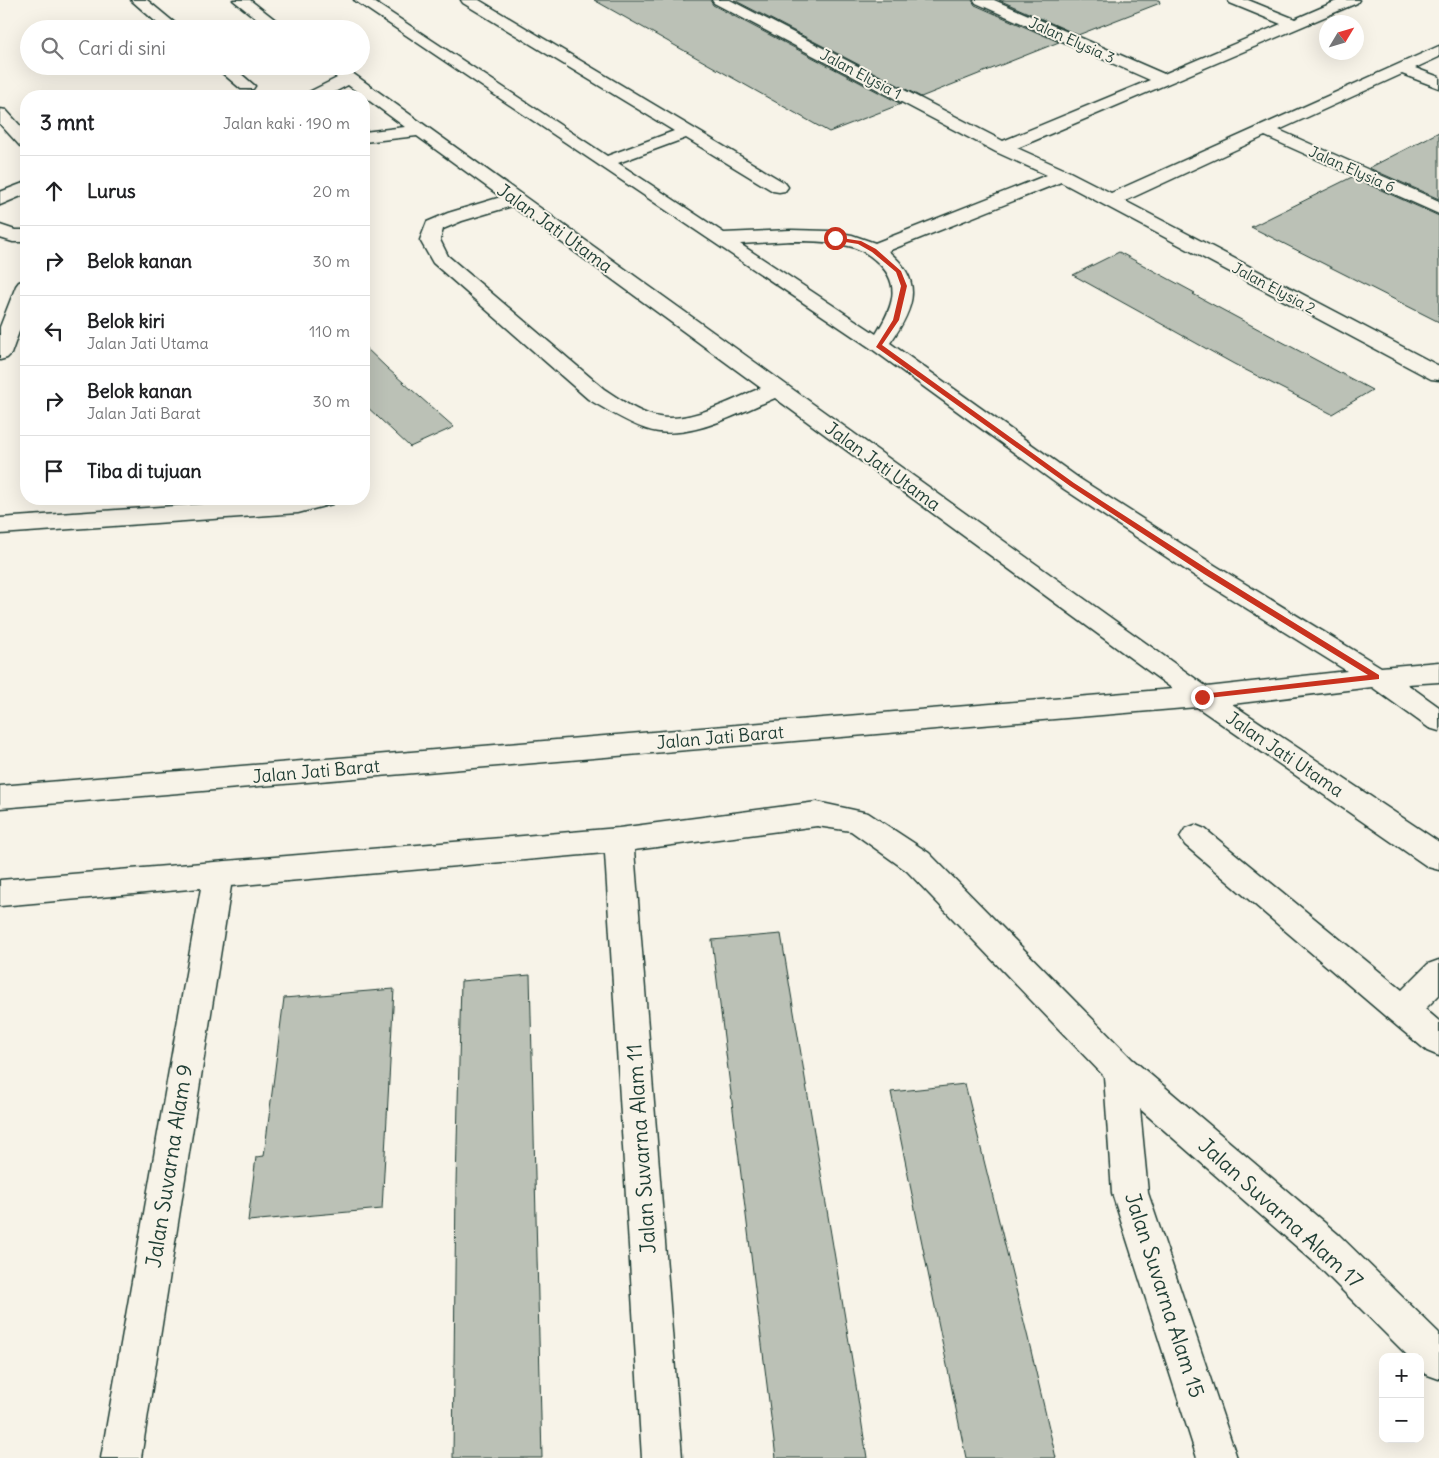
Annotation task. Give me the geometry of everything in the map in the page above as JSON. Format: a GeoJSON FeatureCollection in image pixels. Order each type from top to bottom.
{"type":"FeatureCollection","features":[{"type":"Feature","properties":{"kind":"street"},"geometry":{"type":"LineString","coordinates":[[138,0],[163,20]]}},
{"type":"Feature","properties":{"kind":"street"},"geometry":{"type":"LineString","coordinates":[[240,0],[266,20]]}},
{"type":"Feature","properties":{"kind":"street"},"geometry":{"type":"LineString","coordinates":[[361,0],[878,345],[1072,484],[1207,572],[1376,677],[1439,721]]}},
{"type":"Feature","properties":{"kind":"street"},"geometry":{"type":"LineString","coordinates":[[468,0],[779,187]]}},
{"type":"Feature","properties":{"kind":"street","name":"Jalan Elysia 1"},"geometry":{"type":"LineString","coordinates":[[719,0],[1002,148],[1062,175]]}},
{"type":"Feature","properties":{"kind":"street","name":"Jalan Elysia 3"},"geometry":{"type":"LineString","coordinates":[[980,0],[1164,80]]}},
{"type":"Feature","properties":{"kind":"street"},"geometry":{"type":"LineString","coordinates":[[1235,0],[1294,24]]}},
{"type":"Feature","properties":{"kind":"street"},"geometry":{"type":"LineString","coordinates":[[1002,148],[1352,0]]}},
{"type":"Feature","properties":{"kind":"street"},"geometry":{"type":"LineString","coordinates":[[1109,201],[1439,51]]}},
{"type":"Feature","properties":{"kind":"street"},"geometry":{"type":"LineString","coordinates":[[1401,68],[1439,83]]}},
{"type":"Feature","properties":{"kind":"street"},"geometry":{"type":"LineString","coordinates":[[233,75],[247,86]]}},
{"type":"Feature","properties":{"kind":"street","name":"Jalan Jati Utama"},"geometry":{"type":"LineString","coordinates":[[345,75],[365,90]]}},
{"type":"Feature","properties":{"kind":"street"},"geometry":{"type":"LineString","coordinates":[[326,90],[349,78]]}},
{"type":"Feature","properties":{"kind":"street","name":"Jalan Jati Utama"},"geometry":{"type":"LineString","coordinates":[[370,93],[1202,697],[1439,858]]}},
{"type":"Feature","properties":{"kind":"street"},"geometry":{"type":"LineString","coordinates":[[0,114],[20,136]]}},
{"type":"Feature","properties":{"kind":"street"},"geometry":{"type":"LineString","coordinates":[[370,136],[420,130]]}},
{"type":"Feature","properties":{"kind":"street","name":"Jalan Elysia 6"},"geometry":{"type":"LineString","coordinates":[[1265,130],[1439,208]]}},
{"type":"Feature","properties":{"kind":"street"},"geometry":{"type":"LineString","coordinates":[[606,162],[686,132]]}},
{"type":"Feature","properties":{"kind":"street"},"geometry":{"type":"LineString","coordinates":[[874,250],[1062,175]]}},
{"type":"Feature","properties":{"kind":"street","name":"Jalan Elysia 2"},"geometry":{"type":"LineString","coordinates":[[1062,175],[1439,374]]}},
{"type":"Feature","properties":{"kind":"street"},"geometry":{"type":"LineString","coordinates":[[0,199],[20,190]]}},
{"type":"Feature","properties":{"kind":"street"},"geometry":{"type":"LineString","coordinates":[[515,199],[455,217],[434,226],[430,240],[440,259],[596,394],[624,411],[654,424],[687,425],[778,389]]}},
{"type":"Feature","properties":{"kind":"street"},"geometry":{"type":"LineString","coordinates":[[0,231],[13,236],[20,236]]}},
{"type":"Feature","properties":{"kind":"street"},"geometry":{"type":"LineString","coordinates":[[719,239],[805,236],[859,242],[874,250],[898,271],[904,286],[896,320],[878,345]]}},
{"type":"Feature","properties":{"kind":"street"},"geometry":{"type":"LineString","coordinates":[[0,354],[20,302]]}},
{"type":"Feature","properties":{"kind":"street"},"geometry":{"type":"LineString","coordinates":[[0,526],[218,505],[298,505]]}},
{"type":"Feature","properties":{"kind":"street","name":"Jalan Jati Barat"},"geometry":{"type":"LineString","coordinates":[[0,797],[1202,697],[1376,677],[1439,672]]}},
{"type":"Feature","properties":{"kind":"street","name":"Jalan Suvarna Alam 17"},"geometry":{"type":"LineString","coordinates":[[0,893],[619,840],[817,814],[858,821],[918,862],[1120,1070],[1326,1248],[1439,1360]]}},
{"type":"Feature","properties":{"kind":"street"},"geometry":{"type":"LineString","coordinates":[[1195,837],[1439,1041]]}},
{"type":"Feature","properties":{"kind":"street","name":"Jalan Suvarna Alam 11"},"geometry":{"type":"LineString","coordinates":[[619,840],[662,1458]]}},
{"type":"Feature","properties":{"kind":"street","name":"Jalan Suvarna Alam 9"},"geometry":{"type":"LineString","coordinates":[[121,1458],[218,874]]}},
{"type":"Feature","properties":{"kind":"street"},"geometry":{"type":"LineString","coordinates":[[1402,1010],[1439,974]]}},
{"type":"Feature","properties":{"kind":"street","name":"Jalan Suvarna Alam 15"},"geometry":{"type":"LineString","coordinates":[[1120,1070],[1130,1193],[1217,1458]]}},
{"type":"Feature","properties":{"kind":"building"},"geometry":{"type":"Polygon","coordinates":[[[594,0],[710,0],[713,5],[901,104],[829,132],[594,0]]]}},
{"type":"Feature","properties":{"kind":"building"},"geometry":{"type":"Polygon","coordinates":[[[734,0],[972,0],[975,5],[1059,42],[921,97],[734,0]]]}},
{"type":"Feature","properties":{"kind":"building"},"geometry":{"type":"Polygon","coordinates":[[[999,0],[1159,0],[1160,3],[1078,35],[999,0]]]}},
{"type":"Feature","properties":{"kind":"building"},"geometry":{"type":"Polygon","coordinates":[[[1439,132],[1439,199],[1369,168],[1439,132]]]}},
{"type":"Feature","properties":{"kind":"building"},"geometry":{"type":"Polygon","coordinates":[[[1352,177],[1439,216],[1439,322],[1251,227],[1352,177]]]}},
{"type":"Feature","properties":{"kind":"building"},"geometry":{"type":"Polygon","coordinates":[[[1119,252],[1372,390],[1332,414],[1234,364],[1073,275],[1119,252]]]}},
{"type":"Feature","properties":{"kind":"building"},"geometry":{"type":"Polygon","coordinates":[[[370,352],[454,427],[410,447],[370,410],[370,352]]]}},
{"type":"Feature","properties":{"kind":"building"},"geometry":{"type":"Polygon","coordinates":[[[781,934],[867,1458],[776,1458],[712,940],[781,934]]]}},
{"type":"Feature","properties":{"kind":"building"},"geometry":{"type":"Polygon","coordinates":[[[530,975],[542,1458],[453,1458],[456,1184],[461,981],[530,975]]]}},
{"type":"Feature","properties":{"kind":"building"},"geometry":{"type":"Polygon","coordinates":[[[394,989],[382,1209],[248,1221],[256,1157],[264,1156],[284,998],[394,989]]]}},
{"type":"Feature","properties":{"kind":"building"},"geometry":{"type":"Polygon","coordinates":[[[965,1084],[1056,1458],[966,1458],[891,1092],[965,1084]]]}},
{"type":"Feature","properties":{"kind":"route"},"geometry":{"type":"LineString","coordinates":[[835,238],[859,242],[874,250],[898,271],[904,286],[896,320],[878,345],[1072,484],[1207,572],[1376,677],[1202,697]]}}]}
